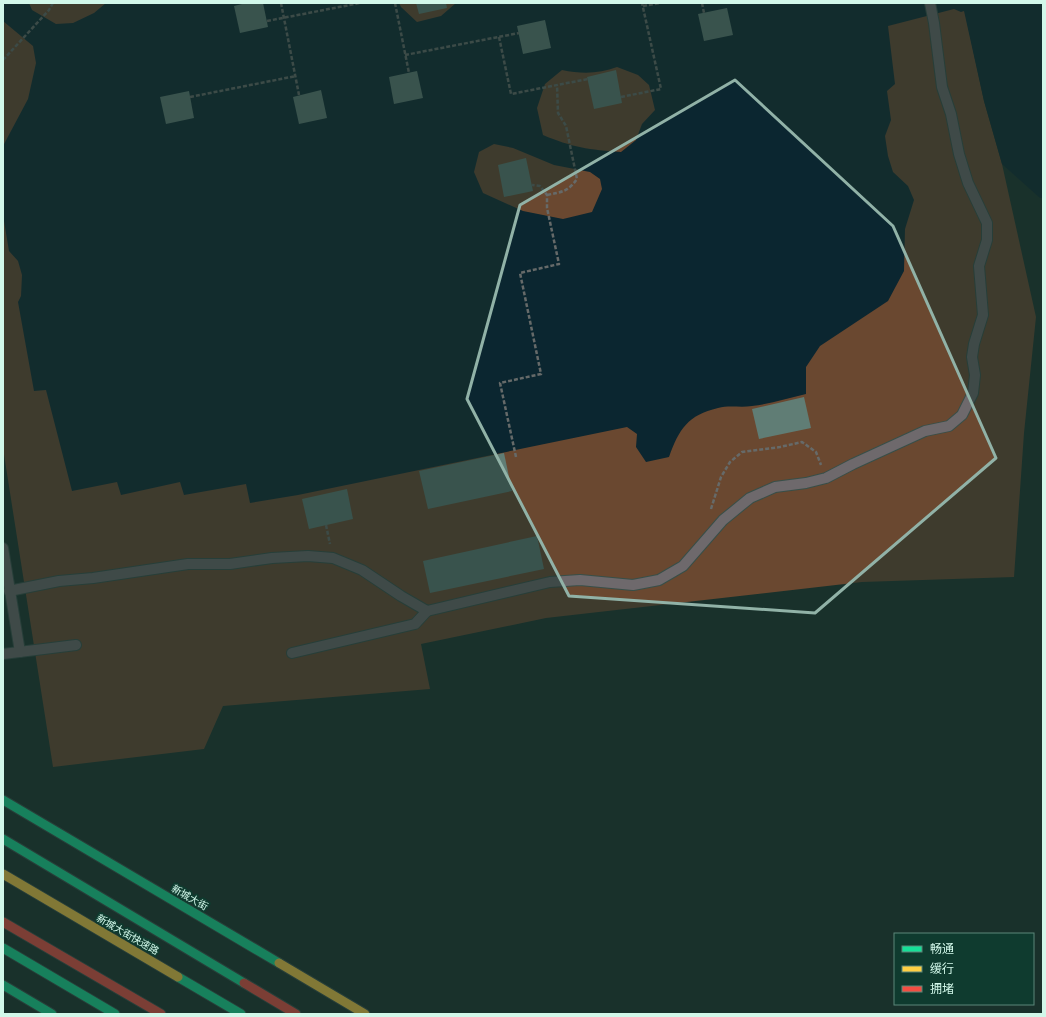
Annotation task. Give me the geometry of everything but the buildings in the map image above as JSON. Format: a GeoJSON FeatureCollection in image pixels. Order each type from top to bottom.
{"type":"FeatureCollection","features":[{"type":"Feature","properties":{"kind":"main road","name":"新城大街"},"geometry":{"type":"LineString","coordinates":[[3,800],[365,1014]]}},
{"type":"Feature","properties":{"kind":"main road"},"geometry":{"type":"LineString","coordinates":[[3,839],[296,1014]]}},
{"type":"Feature","properties":{"kind":"main road","name":"新城大街快速路"},"geometry":{"type":"LineString","coordinates":[[3,874],[241,1014]]}},
{"type":"Feature","properties":{"kind":"main road"},"geometry":{"type":"LineString","coordinates":[[3,922],[161,1014]]}},
{"type":"Feature","properties":{"kind":"main road"},"geometry":{"type":"LineString","coordinates":[[3,948],[115,1014]]}},
{"type":"Feature","properties":{"kind":"main road"},"geometry":{"type":"LineString","coordinates":[[3,985],[52,1014]]}},
{"type":"Feature","properties":{"kind":"lane"},"geometry":{"type":"LineString","coordinates":[[292,653],[415,624],[427,611],[550,582],[580,580],[633,585],[659,580],[683,566],[723,520],[750,498],[774,487],[806,483],[826,478],[860,460],[925,431],[949,426],[962,415],[973,393],[976,375],[972,357],[974,344],[983,315],[979,266],[987,240],[987,224],[968,183],[959,154],[951,114],[942,87],[930,3]]}},
{"type":"Feature","properties":{"kind":"lane"},"geometry":{"type":"LineString","coordinates":[[3,548],[20,652]]}},
{"type":"Feature","properties":{"kind":"lane"},"geometry":{"type":"LineString","coordinates":[[10,591],[59,581],[93,578],[188,564],[230,564],[272,558],[308,556],[333,558],[362,570],[427,611]]}},
{"type":"Feature","properties":{"kind":"lane"},"geometry":{"type":"LineString","coordinates":[[3,654],[76,645]]}},
{"type":"Feature","properties":{"kind":"path"},"geometry":{"type":"LineString","coordinates":[[3,60],[49,10],[53,3]]}},
{"type":"Feature","properties":{"kind":"path"},"geometry":{"type":"LineString","coordinates":[[281,3],[299,95]]}},
{"type":"Feature","properties":{"kind":"path"},"geometry":{"type":"LineString","coordinates":[[267,21],[360,3]]}},
{"type":"Feature","properties":{"kind":"path"},"geometry":{"type":"LineString","coordinates":[[395,3],[409,72]]}},
{"type":"Feature","properties":{"kind":"path"},"geometry":{"type":"LineString","coordinates":[[621,97],[661,89],[643,5],[660,3]]}},
{"type":"Feature","properties":{"kind":"path"},"geometry":{"type":"LineString","coordinates":[[702,3],[704,13]]}},
{"type":"Feature","properties":{"kind":"path"},"geometry":{"type":"LineString","coordinates":[[405,55],[518,33]]}},
{"type":"Feature","properties":{"kind":"path"},"geometry":{"type":"LineString","coordinates":[[499,37],[511,94],[588,79]]}},
{"type":"Feature","properties":{"kind":"path"},"geometry":{"type":"LineString","coordinates":[[190,97],[296,76]]}},
{"type":"Feature","properties":{"kind":"path"},"geometry":{"type":"LineString","coordinates":[[547,195],[562,192],[571,188],[576,179],[566,126],[558,113],[557,85]]}},
{"type":"Feature","properties":{"kind":"path"},"geometry":{"type":"LineString","coordinates":[[516,457],[500,383],[541,374],[520,273],[559,264],[547,208],[547,195],[540,186],[532,185]]}},
{"type":"Feature","properties":{"kind":"path"},"geometry":{"type":"LineString","coordinates":[[708,516],[721,477],[730,462],[742,452],[780,447],[802,442],[816,452],[826,478]]}},
{"type":"Feature","properties":{"kind":"highlighted area"},"geometry":{"type":"Polygon","coordinates":[[[735,80],[893,226],[996,458],[815,613],[569,596],[467,399],[520,205],[735,80]]]}},
{"type":"Feature","properties":{"kind":"shaded area"},"geometry":{"type":"Polygon","coordinates":[[[3,3],[963,3],[984,101],[1002,164],[1036,317],[1024,433],[1014,577],[862,582],[546,618],[421,644],[430,689],[223,706],[204,749],[53,767],[3,448],[3,3]]]}},
{"type":"Feature","properties":{"kind":"water"},"geometry":{"type":"Polygon","coordinates":[[[3,3],[29,3],[32,10],[56,24],[73,23],[94,13],[106,3],[399,3],[401,7],[417,22],[441,16],[456,3],[1043,3],[1043,198],[1040,198],[1002,164],[984,101],[964,11],[961,12],[954,9],[888,26],[895,84],[887,91],[891,120],[885,136],[888,156],[893,172],[908,186],[914,200],[905,229],[904,271],[888,301],[820,346],[806,367],[806,394],[748,407],[722,407],[708,411],[692,419],[686,425],[681,431],[669,457],[646,462],[636,447],[637,434],[627,427],[298,495],[250,503],[246,484],[184,495],[180,482],[121,495],[117,482],[72,491],[46,390],[34,391],[18,302],[21,296],[22,275],[18,261],[9,251],[3,215],[3,146],[28,99],[36,63],[33,46],[3,21],[3,3]],[[617,67],[590,73],[562,70],[545,84],[537,108],[543,135],[581,147],[621,152],[636,140],[642,124],[655,110],[649,85],[638,75],[617,67]],[[494,144],[479,152],[474,172],[483,193],[523,211],[563,219],[592,212],[602,189],[600,179],[590,172],[554,165],[513,148],[494,144]]]}},
{"type":"Feature","properties":{"kind":"traffic: fast"},"geometry":{"type":"LineString","coordinates":[[3,800],[279,963]]}},
{"type":"Feature","properties":{"kind":"traffic: fast"},"geometry":{"type":"LineString","coordinates":[[3,839],[244,983]]}},
{"type":"Feature","properties":{"kind":"traffic: fast"},"geometry":{"type":"LineString","coordinates":[[3,948],[115,1014]]}},
{"type":"Feature","properties":{"kind":"traffic: fast"},"geometry":{"type":"LineString","coordinates":[[178,977],[241,1014]]}},
{"type":"Feature","properties":{"kind":"traffic: fast"},"geometry":{"type":"LineString","coordinates":[[3,985],[52,1014]]}},
{"type":"Feature","properties":{"kind":"traffic: slow"},"geometry":{"type":"LineString","coordinates":[[3,874],[178,977]]}},
{"type":"Feature","properties":{"kind":"traffic: slow"},"geometry":{"type":"LineString","coordinates":[[279,963],[365,1014]]}},
{"type":"Feature","properties":{"kind":"traffic: jam"},"geometry":{"type":"LineString","coordinates":[[3,922],[161,1014]]}},
{"type":"Feature","properties":{"kind":"traffic: jam"},"geometry":{"type":"LineString","coordinates":[[244,983],[296,1014]]}}]}
